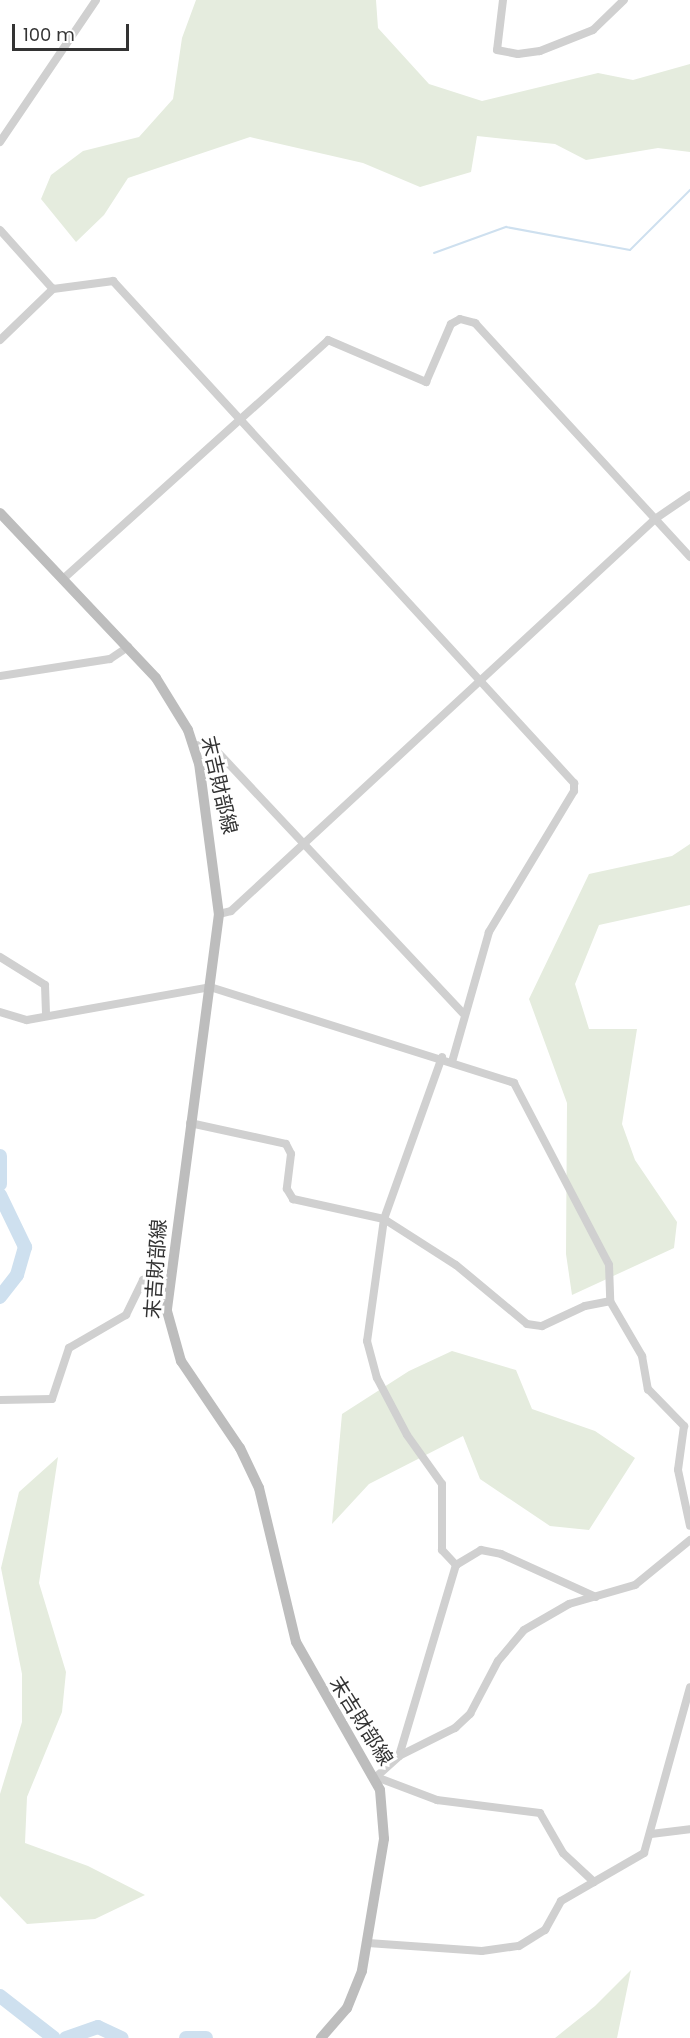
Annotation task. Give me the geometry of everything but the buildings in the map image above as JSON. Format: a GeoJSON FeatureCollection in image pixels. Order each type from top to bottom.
{"type":"FeatureCollection","features":[{"type":"Feature","properties":{"kind":"main road","name":"末吉財部線"},"geometry":{"type":"LineString","coordinates":[[0,513],[156,678],[194,746],[214,844],[219,914],[169,1286],[169,1328],[181,1361],[240,1448],[259,1488],[296,1642],[376,1777],[384,1839],[368,1943],[350,2001],[321,2038]]}},
{"type":"Feature","properties":{"kind":"street"},"geometry":{"type":"LineString","coordinates":[[0,142],[96,0]]}},
{"type":"Feature","properties":{"kind":"street"},"geometry":{"type":"LineString","coordinates":[[502,0],[497,50],[518,54],[540,51],[592,30],[624,0]]}},
{"type":"Feature","properties":{"kind":"street"},"geometry":{"type":"LineString","coordinates":[[0,230],[53,289]]}},
{"type":"Feature","properties":{"kind":"street"},"geometry":{"type":"LineString","coordinates":[[0,340],[53,289],[113,281],[575,786],[489,933],[463,1013],[452,1062]]}},
{"type":"Feature","properties":{"kind":"street"},"geometry":{"type":"LineString","coordinates":[[63,579],[328,340],[426,382],[450,324],[469,319],[690,557]]}},
{"type":"Feature","properties":{"kind":"street"},"geometry":{"type":"LineString","coordinates":[[219,914],[231,911],[655,519],[690,495]]}},
{"type":"Feature","properties":{"kind":"street"},"geometry":{"type":"LineString","coordinates":[[0,676],[110,659],[128,647]]}},
{"type":"Feature","properties":{"kind":"street"},"geometry":{"type":"LineString","coordinates":[[194,746],[212,746],[463,1013]]}},
{"type":"Feature","properties":{"kind":"street"},"geometry":{"type":"LineString","coordinates":[[0,957],[45,985],[46,1016]]}},
{"type":"Feature","properties":{"kind":"street"},"geometry":{"type":"LineString","coordinates":[[0,1012],[15,1019],[46,1016],[210,987],[508,1079],[524,1094],[609,1265],[610,1301],[642,1356],[648,1389],[684,1426],[678,1470],[690,1526]]}},
{"type":"Feature","properties":{"kind":"street"},"geometry":{"type":"LineString","coordinates":[[442,1057],[384,1219],[366,1324],[369,1357],[407,1435],[442,1484],[442,1550],[456,1565]]}},
{"type":"Feature","properties":{"kind":"street"},"geometry":{"type":"LineString","coordinates":[[190,1123],[279,1140],[291,1154],[287,1189],[293,1199],[384,1219],[456,1265],[527,1324],[542,1326],[585,1305],[610,1301]]}},
{"type":"Feature","properties":{"kind":"street"},"geometry":{"type":"LineString","coordinates":[[0,1400],[52,1400],[69,1348],[126,1315],[143,1280],[153,1276],[169,1286]]}},
{"type":"Feature","properties":{"kind":"street"},"geometry":{"type":"LineString","coordinates":[[594,1882],[563,1853],[540,1813],[437,1800],[376,1777],[399,1756],[455,1728],[470,1714],[498,1661],[524,1630],[569,1604],[635,1585],[690,1540]]}},
{"type":"Feature","properties":{"kind":"street"},"geometry":{"type":"LineString","coordinates":[[399,1756],[456,1565],[481,1550],[501,1554],[596,1597]]}},
{"type":"Feature","properties":{"kind":"street"},"geometry":{"type":"LineString","coordinates":[[368,1943],[482,1951],[519,1946],[544,1930],[561,1901],[644,1853],[690,1687]]}},
{"type":"Feature","properties":{"kind":"street"},"geometry":{"type":"LineString","coordinates":[[651,1834],[690,1829]]}},
{"type":"Feature","properties":{"kind":"shaded area"},"geometry":{"type":"Polygon","coordinates":[[[196,0],[376,0],[378,28],[429,84],[482,101],[598,73],[633,80],[690,64],[690,152],[658,148],[586,160],[555,144],[477,136],[471,172],[420,187],[363,163],[250,137],[128,178],[104,215],[76,242],[41,199],[51,175],[83,151],[139,137],[173,99],[182,38],[196,0]]]}},
{"type":"Feature","properties":{"kind":"shaded area"},"geometry":{"type":"Polygon","coordinates":[[[690,844],[690,905],[599,925],[575,984],[589,1029],[637,1029],[622,1124],[635,1160],[677,1222],[674,1248],[572,1295],[566,1254],[567,1103],[529,999],[589,874],[672,856],[690,844]]]}},
{"type":"Feature","properties":{"kind":"shaded area"},"geometry":{"type":"Polygon","coordinates":[[[452,1351],[516,1370],[532,1409],[595,1431],[635,1458],[589,1530],[550,1526],[480,1479],[463,1436],[369,1484],[332,1524],[342,1414],[409,1371],[452,1351]]]}},
{"type":"Feature","properties":{"kind":"shaded area"},"geometry":{"type":"Polygon","coordinates":[[[58,1457],[39,1583],[66,1672],[62,1712],[27,1797],[25,1843],[88,1866],[145,1895],[95,1919],[27,1924],[0,1896],[0,1794],[22,1722],[22,1674],[1,1568],[19,1492],[58,1457]]]}},
{"type":"Feature","properties":{"kind":"shaded area"},"geometry":{"type":"Polygon","coordinates":[[[631,1970],[617,2038],[555,2038],[595,2006],[631,1970]]]}},
{"type":"Feature","properties":{"kind":"waterway"},"geometry":{"type":"LineString","coordinates":[[434,253],[506,227],[630,250],[690,190]]}},
{"type":"Feature","properties":{"kind":"waterway"},"geometry":{"type":"LineString","coordinates":[[0,1156],[0,1184]]}},
{"type":"Feature","properties":{"kind":"waterway"},"geometry":{"type":"LineString","coordinates":[[0,1195],[25,1247],[17,1275],[0,1297]]}},
{"type":"Feature","properties":{"kind":"waterway"},"geometry":{"type":"LineString","coordinates":[[0,1996],[54,2038]]}},
{"type":"Feature","properties":{"kind":"waterway"},"geometry":{"type":"LineString","coordinates":[[66,2038],[98,2027],[122,2038]]}},
{"type":"Feature","properties":{"kind":"waterway"},"geometry":{"type":"LineString","coordinates":[[186,2038],[206,2038]]}}]}
